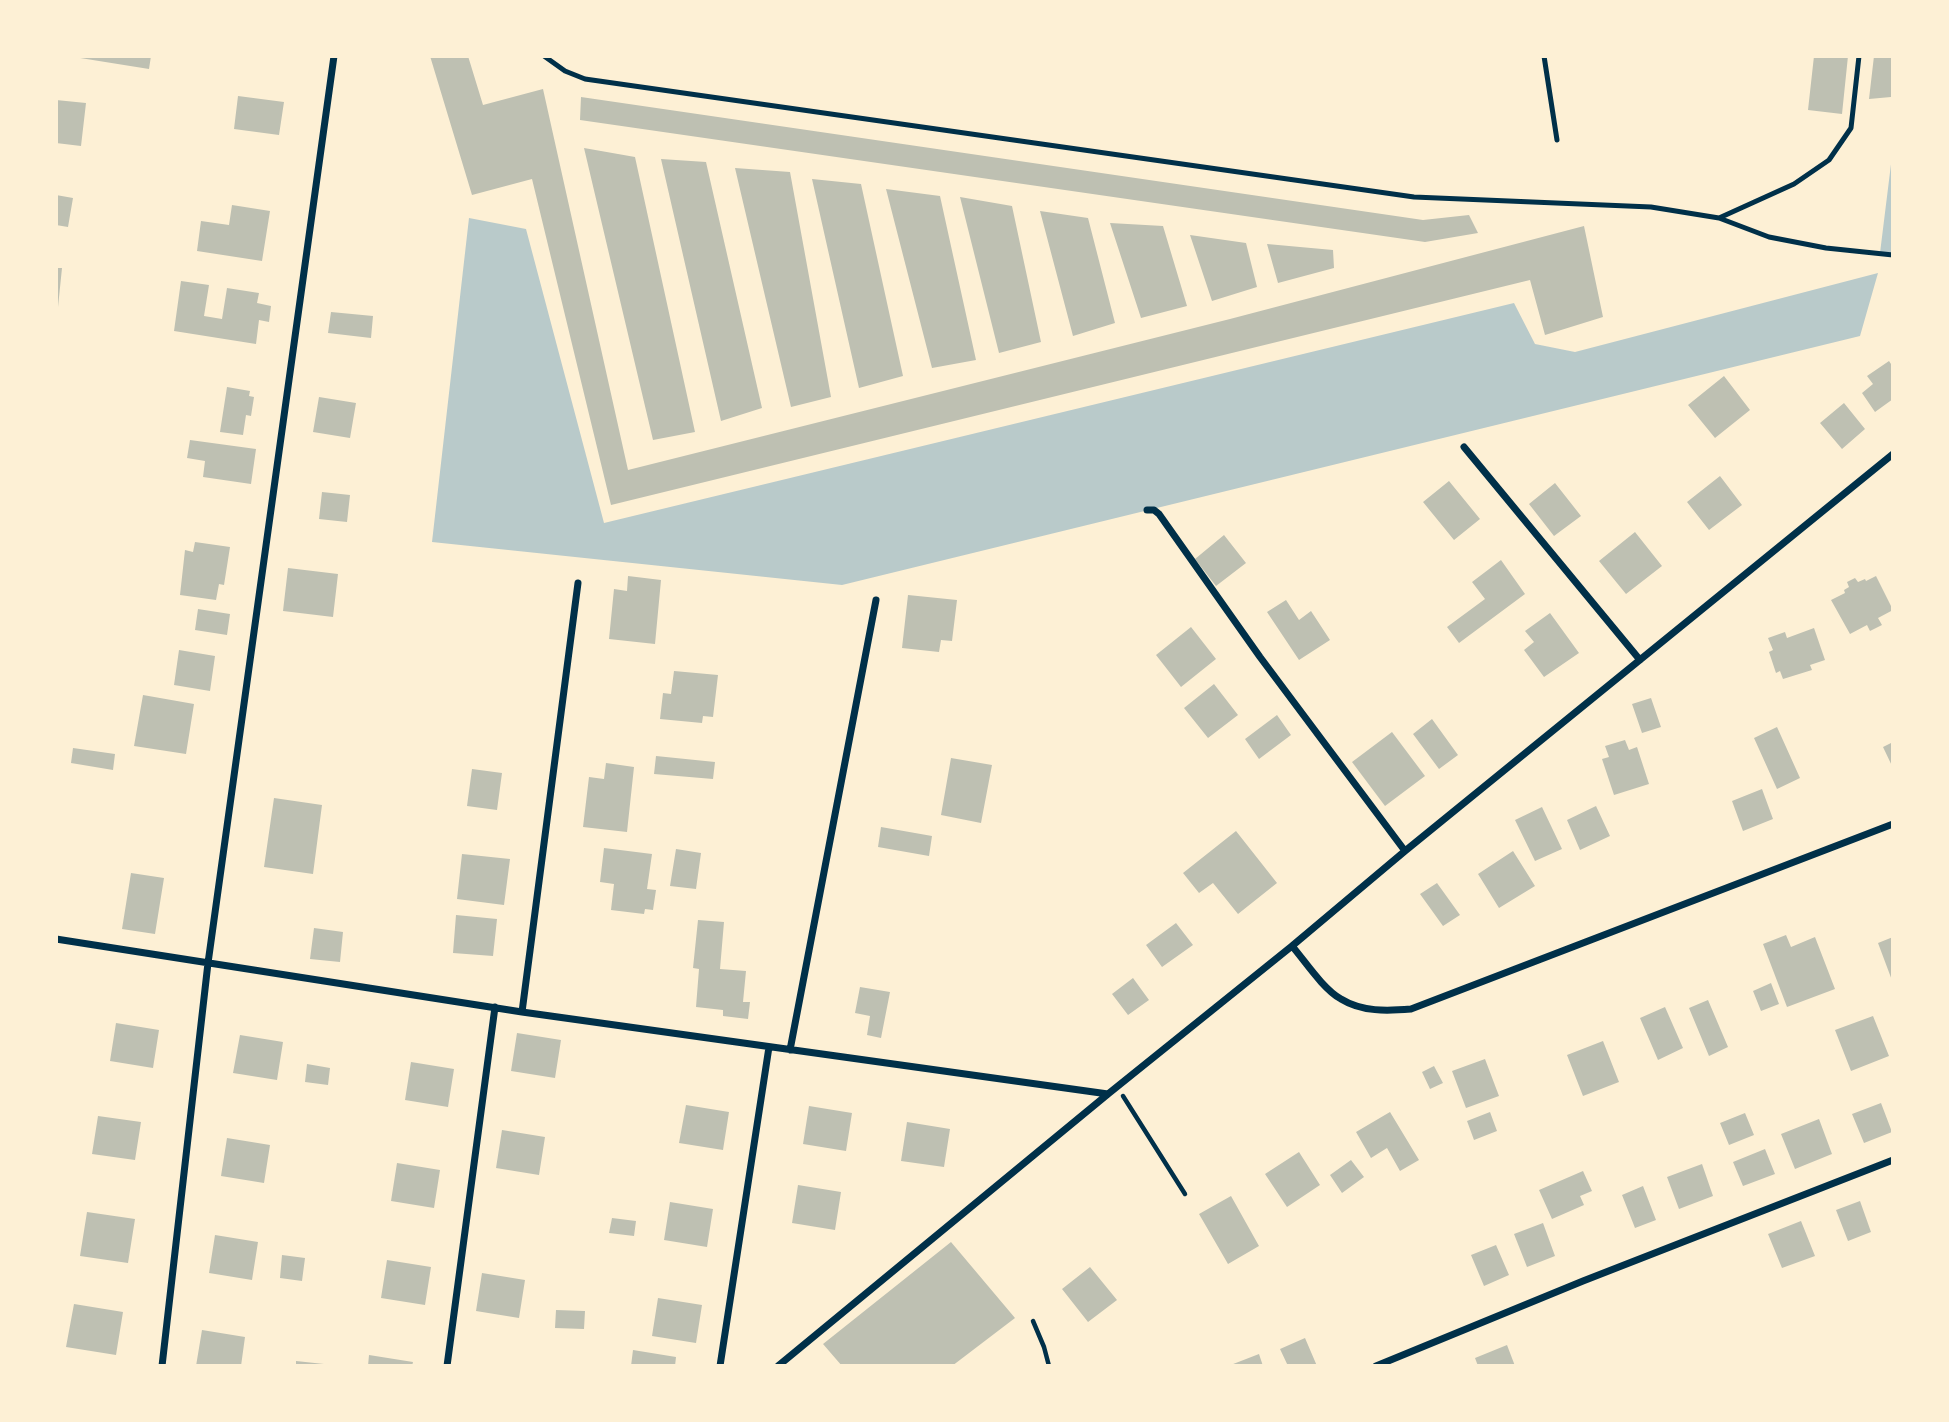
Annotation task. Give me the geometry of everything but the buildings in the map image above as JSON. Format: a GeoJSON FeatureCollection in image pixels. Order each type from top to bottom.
{"type":"FeatureCollection","features":[{"type":"Feature","properties":{"kind":"street"},"geometry":{"type":"LineString","coordinates":[[162,1366],[208,963],[334,56]]}},
{"type":"Feature","properties":{"kind":"street"},"geometry":{"type":"LineString","coordinates":[[1464,447],[1640,660]]}},
{"type":"Feature","properties":{"kind":"street"},"geometry":{"type":"LineString","coordinates":[[778,1366],[1893,454]]}},
{"type":"Feature","properties":{"kind":"street"},"geometry":{"type":"LineString","coordinates":[[1147,510],[1154,510],[1159,514],[1260,657],[1405,851]]}},
{"type":"Feature","properties":{"kind":"street"},"geometry":{"type":"LineString","coordinates":[[522,1012],[578,583]]}},
{"type":"Feature","properties":{"kind":"street"},"geometry":{"type":"LineString","coordinates":[[790,1050],[876,600]]}},
{"type":"Feature","properties":{"kind":"street"},"geometry":{"type":"LineString","coordinates":[[1292,946],[1339,999],[1359,1007],[1385,1011],[1411,1009],[1893,824]]}},
{"type":"Feature","properties":{"kind":"street"},"geometry":{"type":"LineString","coordinates":[[56,939],[522,1012],[1108,1094]]}},
{"type":"Feature","properties":{"kind":"street"},"geometry":{"type":"LineString","coordinates":[[447,1366],[495,1007]]}},
{"type":"Feature","properties":{"kind":"street"},"geometry":{"type":"LineString","coordinates":[[720,1366],[769,1047]]}},
{"type":"Feature","properties":{"kind":"street"},"geometry":{"type":"LineString","coordinates":[[1376,1366],[1583,1281],[1893,1160]]}},
{"type":"Feature","properties":{"kind":"lane"},"geometry":{"type":"LineString","coordinates":[[544,56],[565,71],[585,79],[1414,197],[1651,207],[1719,218],[1769,237],[1826,248],[1893,256]]}},
{"type":"Feature","properties":{"kind":"lane"},"geometry":{"type":"LineString","coordinates":[[1544,56],[1557,140]]}},
{"type":"Feature","properties":{"kind":"lane"},"geometry":{"type":"LineString","coordinates":[[1719,218],[1794,184],[1829,159],[1852,128],[1859,56]]}},
{"type":"Feature","properties":{"kind":"path"},"geometry":{"type":"LineString","coordinates":[[1117,1087],[1185,1194]]}},
{"type":"Feature","properties":{"kind":"path"},"geometry":{"type":"LineString","coordinates":[[1033,1321],[1049,1366]]}},
{"type":"Feature","properties":{"kind":"shaded area"},"geometry":{"type":"Polygon","coordinates":[[[1893,148],[1893,255],[1880,253],[1893,148]]]}},
{"type":"Feature","properties":{"kind":"shaded area"},"geometry":{"type":"Polygon","coordinates":[[[469,218],[526,229],[604,523],[1514,303],[1535,344],[1575,352],[1878,273],[1860,336],[842,585],[432,542],[469,218]]]}}]}
